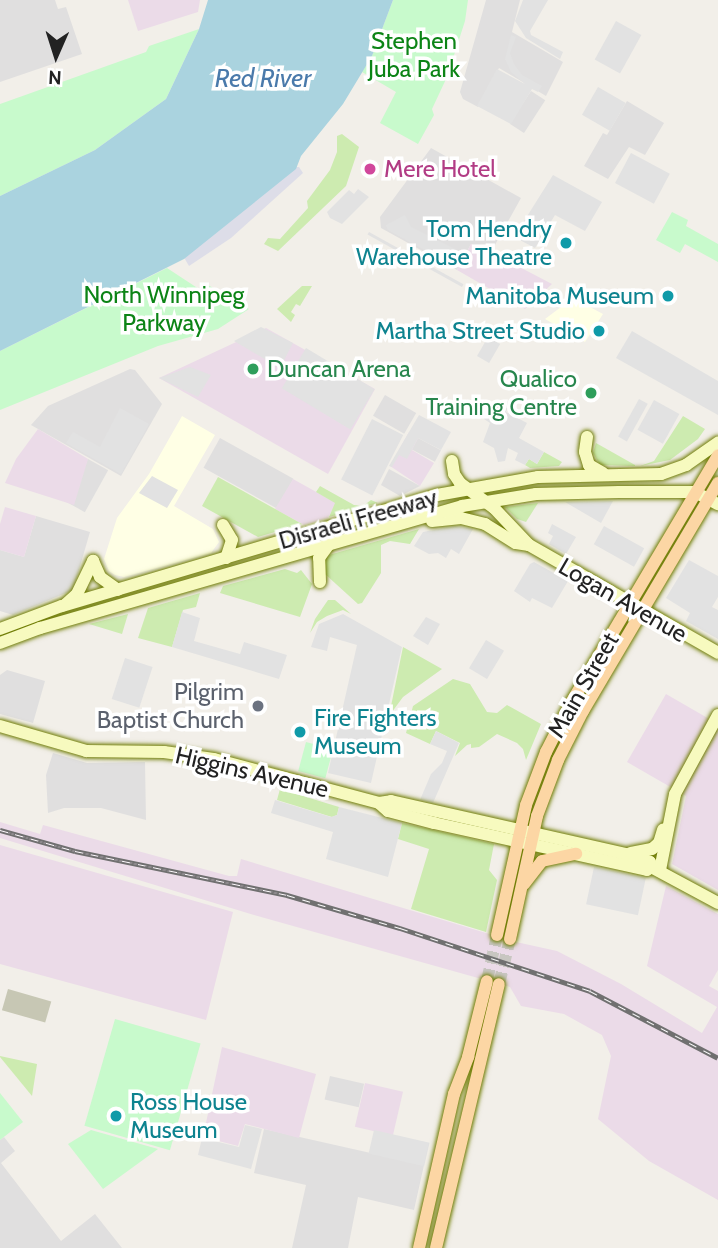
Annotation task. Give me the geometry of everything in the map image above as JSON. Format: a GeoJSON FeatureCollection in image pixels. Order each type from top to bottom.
{"type":"FeatureCollection","features":[{"type":"Feature","properties":{"kind":"main road"},"geometry":{"type":"LineString","coordinates":[[587,437],[585,452],[592,470],[610,475]]}},
{"type":"Feature","properties":{"kind":"main road","name":"Disraeli Freeway"},"geometry":{"type":"LineString","coordinates":[[0,629],[62,606],[437,495],[538,477],[649,476],[671,472],[718,443]]}},
{"type":"Feature","properties":{"kind":"main road","name":"Main Street"},"geometry":{"type":"LineString","coordinates":[[718,455],[629,603],[552,739],[534,779],[525,837],[520,890],[503,937],[525,837],[570,735],[643,611],[713,501],[718,483]]}},
{"type":"Feature","properties":{"kind":"main road"},"geometry":{"type":"LineString","coordinates":[[452,461],[454,474],[467,488]]}},
{"type":"Feature","properties":{"kind":"main road","name":"Logan Avenue"},"geometry":{"type":"LineString","coordinates":[[467,488],[488,502],[529,545],[715,650]]}},
{"type":"Feature","properties":{"kind":"main road","name":"Disraeli Freeway"},"geometry":{"type":"LineString","coordinates":[[0,643],[329,544],[488,502],[557,493],[695,492],[713,501]]}},
{"type":"Feature","properties":{"kind":"main road"},"geometry":{"type":"LineString","coordinates":[[413,520],[437,495]]}},
{"type":"Feature","properties":{"kind":"main road"},"geometry":{"type":"LineString","coordinates":[[299,553],[311,540],[341,530],[365,516]]}},
{"type":"Feature","properties":{"kind":"main road","name":"Logan Avenue"},"geometry":{"type":"LineString","coordinates":[[377,531],[461,518],[485,524],[516,543],[529,545]]}},
{"type":"Feature","properties":{"kind":"main road"},"geometry":{"type":"LineString","coordinates":[[223,525],[232,540],[226,558]]}},
{"type":"Feature","properties":{"kind":"main road"},"geometry":{"type":"LineString","coordinates":[[320,582],[319,558],[329,544]]}},
{"type":"Feature","properties":{"kind":"main road"},"geometry":{"type":"LineString","coordinates":[[62,606],[77,594],[93,561],[100,577],[118,590]]}},
{"type":"Feature","properties":{"kind":"main road"},"geometry":{"type":"LineString","coordinates":[[656,868],[670,831],[675,794],[718,715]]}},
{"type":"Feature","properties":{"kind":"main road","name":"Higgins Avenue"},"geometry":{"type":"LineString","coordinates":[[0,726],[86,751],[164,751],[214,759],[379,803],[391,802],[525,837],[576,854],[647,870],[656,868]]}},
{"type":"Feature","properties":{"kind":"main road"},"geometry":{"type":"LineString","coordinates":[[626,854],[652,849],[661,838],[670,818]]}},
{"type":"Feature","properties":{"kind":"main road","name":"Higgins Avenue"},"geometry":{"type":"LineString","coordinates":[[525,837],[626,854],[650,862],[718,903]]}},
{"type":"Feature","properties":{"kind":"main road"},"geometry":{"type":"LineString","coordinates":[[520,890],[542,861],[552,856],[576,854]]}},
{"type":"Feature","properties":{"kind":"main road"},"geometry":{"type":"LineString","coordinates":[[419,1248],[454,1094],[493,982],[436,1248]]}},
{"type":"Feature","properties":{"kind":"shaded area"},"geometry":{"type":"Polygon","coordinates":[[[0,0],[55,0],[58,9],[66,7],[82,54],[0,82],[0,0]]]}},
{"type":"Feature","properties":{"kind":"shaded area"},"geometry":{"type":"Polygon","coordinates":[[[128,0],[200,0],[198,12],[138,31],[128,0]]]}},
{"type":"Feature","properties":{"kind":"shaded area"},"geometry":{"type":"Polygon","coordinates":[[[486,0],[520,0],[512,32],[563,62],[546,96],[499,68],[478,107],[463,99],[460,92],[486,0]]]}},
{"type":"Feature","properties":{"kind":"shaded area"},"geometry":{"type":"Polygon","coordinates":[[[523,0],[548,0],[530,31],[531,35],[563,52],[560,59],[526,38],[515,21],[523,0]]]}},
{"type":"Feature","properties":{"kind":"shaded area"},"geometry":{"type":"Polygon","coordinates":[[[616,21],[641,35],[620,74],[595,59],[616,21]]]}},
{"type":"Feature","properties":{"kind":"shaded area"},"geometry":{"type":"Polygon","coordinates":[[[511,35],[516,37],[510,53],[514,64],[522,75],[542,86],[538,92],[532,89],[511,124],[477,106],[497,69],[525,84],[511,72],[505,59],[511,35]]]}},
{"type":"Feature","properties":{"kind":"shaded area"},"geometry":{"type":"Polygon","coordinates":[[[598,87],[626,103],[610,131],[582,115],[598,87]]]}},
{"type":"Feature","properties":{"kind":"shaded area"},"geometry":{"type":"Polygon","coordinates":[[[531,91],[545,100],[524,133],[510,124],[531,91]]]}},
{"type":"Feature","properties":{"kind":"shaded area"},"geometry":{"type":"Polygon","coordinates":[[[627,101],[664,123],[645,155],[629,147],[608,179],[584,166],[603,133],[607,135],[627,101]]]}},
{"type":"Feature","properties":{"kind":"shaded area"},"geometry":{"type":"Polygon","coordinates":[[[431,148],[521,198],[490,254],[471,244],[457,270],[381,228],[380,217],[431,148]]]}},
{"type":"Feature","properties":{"kind":"shaded area"},"geometry":{"type":"Polygon","coordinates":[[[631,153],[670,174],[654,204],[615,183],[631,153]]]}},
{"type":"Feature","properties":{"kind":"shaded area"},"geometry":{"type":"Polygon","coordinates":[[[288,167],[299,167],[303,173],[231,238],[189,266],[182,254],[288,167]]]}},
{"type":"Feature","properties":{"kind":"shaded area"},"geometry":{"type":"Polygon","coordinates":[[[553,175],[602,202],[585,231],[555,215],[535,248],[514,237],[553,175]]]}},
{"type":"Feature","properties":{"kind":"shaded area"},"geometry":{"type":"Polygon","coordinates":[[[358,189],[369,197],[342,224],[330,218],[327,212],[349,190],[354,194],[358,189]]]}},
{"type":"Feature","properties":{"kind":"shaded area"},"geometry":{"type":"Polygon","coordinates":[[[405,215],[411,227],[465,254],[457,268],[388,230],[386,225],[405,215]]]}},
{"type":"Feature","properties":{"kind":"shaded area"},"geometry":{"type":"Polygon","coordinates":[[[369,232],[463,284],[462,287],[368,235],[369,232]]]}},
{"type":"Feature","properties":{"kind":"shaded area"},"geometry":{"type":"Polygon","coordinates":[[[471,244],[552,284],[525,309],[457,270],[471,244]]]}},
{"type":"Feature","properties":{"kind":"shaded area"},"geometry":{"type":"Polygon","coordinates":[[[573,298],[603,314],[585,342],[545,319],[573,298]]]}},
{"type":"Feature","properties":{"kind":"shaded area"},"geometry":{"type":"Polygon","coordinates":[[[261,327],[293,343],[280,368],[234,341],[261,327]]]}},
{"type":"Feature","properties":{"kind":"shaded area"},"geometry":{"type":"Polygon","coordinates":[[[266,328],[375,389],[328,474],[159,378],[266,328]]]}},
{"type":"Feature","properties":{"kind":"shaded area"},"geometry":{"type":"Polygon","coordinates":[[[632,331],[718,381],[718,415],[616,358],[632,331]]]}},
{"type":"Feature","properties":{"kind":"shaded area"},"geometry":{"type":"Polygon","coordinates":[[[488,337],[500,344],[489,363],[477,356],[488,337]]]}},
{"type":"Feature","properties":{"kind":"shaded area"},"geometry":{"type":"Polygon","coordinates":[[[306,348],[375,389],[350,429],[282,388],[306,348]]]}},
{"type":"Feature","properties":{"kind":"shaded area"},"geometry":{"type":"Polygon","coordinates":[[[190,367],[211,375],[198,397],[159,378],[190,367]]]}},
{"type":"Feature","properties":{"kind":"shaded area"},"geometry":{"type":"Polygon","coordinates":[[[130,369],[135,370],[162,404],[121,476],[31,425],[48,406],[130,369]]]}},
{"type":"Feature","properties":{"kind":"shaded area"},"geometry":{"type":"Polygon","coordinates":[[[385,395],[416,413],[404,434],[373,416],[385,395]]]}},
{"type":"Feature","properties":{"kind":"shaded area"},"geometry":{"type":"Polygon","coordinates":[[[639,399],[648,404],[627,441],[618,437],[639,399]]]}},
{"type":"Feature","properties":{"kind":"shaded area"},"geometry":{"type":"Polygon","coordinates":[[[654,400],[679,414],[663,444],[638,430],[654,400]]]}},
{"type":"Feature","properties":{"kind":"shaded area"},"geometry":{"type":"Polygon","coordinates":[[[510,401],[506,412],[527,423],[519,438],[544,452],[537,464],[529,459],[525,465],[515,460],[518,453],[508,448],[505,461],[498,462],[494,448],[483,442],[490,423],[484,419],[492,405],[510,401]]]}},
{"type":"Feature","properties":{"kind":"shaded area"},"geometry":{"type":"Polygon","coordinates":[[[120,408],[149,424],[121,474],[66,443],[73,432],[100,447],[120,408]]]}},
{"type":"Feature","properties":{"kind":"shaded area"},"geometry":{"type":"Polygon","coordinates":[[[419,415],[451,432],[441,450],[418,438],[407,459],[399,455],[392,467],[389,466],[419,415]]]}},
{"type":"Feature","properties":{"kind":"shaded area"},"geometry":{"type":"Polygon","coordinates":[[[182,416],[215,435],[174,506],[213,529],[219,542],[211,553],[124,577],[115,575],[109,571],[104,559],[117,518],[149,474],[182,416]]]}},
{"type":"Feature","properties":{"kind":"shaded area"},"geometry":{"type":"Polygon","coordinates":[[[372,419],[403,435],[372,495],[341,480],[372,419]]]}},
{"type":"Feature","properties":{"kind":"shaded area"},"geometry":{"type":"Polygon","coordinates":[[[38,429],[88,459],[74,505],[5,483],[16,459],[38,429]]]}},
{"type":"Feature","properties":{"kind":"shaded area"},"geometry":{"type":"Polygon","coordinates":[[[409,432],[418,438],[412,450],[434,463],[420,486],[390,466],[409,432]]]}},
{"type":"Feature","properties":{"kind":"shaded area"},"geometry":{"type":"Polygon","coordinates":[[[220,438],[293,479],[277,508],[204,468],[220,438]]]}},
{"type":"Feature","properties":{"kind":"shaded area"},"geometry":{"type":"Polygon","coordinates":[[[418,438],[441,450],[435,462],[412,449],[418,438]]]}},
{"type":"Feature","properties":{"kind":"shaded area"},"geometry":{"type":"Polygon","coordinates":[[[88,459],[108,470],[85,512],[65,501],[88,459]]]}},
{"type":"Feature","properties":{"kind":"shaded area"},"geometry":{"type":"Polygon","coordinates":[[[389,469],[420,486],[400,496],[381,485],[389,469]]]}},
{"type":"Feature","properties":{"kind":"shaded area"},"geometry":{"type":"Polygon","coordinates":[[[152,476],[178,490],[167,508],[139,493],[152,476]]]}},
{"type":"Feature","properties":{"kind":"shaded area"},"geometry":{"type":"Polygon","coordinates":[[[293,479],[336,503],[328,518],[304,525],[275,509],[293,479]]]}},
{"type":"Feature","properties":{"kind":"shaded area"},"geometry":{"type":"Polygon","coordinates":[[[613,501],[601,523],[565,502],[613,501]]]}},
{"type":"Feature","properties":{"kind":"shaded area"},"geometry":{"type":"Polygon","coordinates":[[[5,507],[36,516],[24,557],[0,550],[0,524],[5,507]]]}},
{"type":"Feature","properties":{"kind":"shaded area"},"geometry":{"type":"Polygon","coordinates":[[[36,516],[90,532],[73,590],[13,615],[0,611],[0,550],[24,557],[36,516]]]}},
{"type":"Feature","properties":{"kind":"shaded area"},"geometry":{"type":"Polygon","coordinates":[[[552,524],[576,537],[566,554],[549,544],[553,536],[548,533],[552,524]]]}},
{"type":"Feature","properties":{"kind":"shaded area"},"geometry":{"type":"Polygon","coordinates":[[[455,526],[473,529],[459,554],[451,549],[446,558],[438,553],[429,554],[414,546],[423,532],[455,526]]]}},
{"type":"Feature","properties":{"kind":"shaded area"},"geometry":{"type":"Polygon","coordinates":[[[604,526],[644,548],[634,567],[594,544],[604,526]]]}},
{"type":"Feature","properties":{"kind":"shaded area"},"geometry":{"type":"Polygon","coordinates":[[[689,560],[718,576],[718,597],[712,607],[718,610],[718,639],[686,621],[690,613],[666,598],[689,560]]]}},
{"type":"Feature","properties":{"kind":"shaded area"},"geometry":{"type":"Polygon","coordinates":[[[534,562],[568,581],[552,608],[532,598],[530,602],[514,591],[530,564],[534,562]]]}},
{"type":"Feature","properties":{"kind":"shaded area"},"geometry":{"type":"Polygon","coordinates":[[[182,612],[200,618],[194,641],[240,654],[244,642],[287,655],[279,679],[172,647],[182,612]]]}},
{"type":"Feature","properties":{"kind":"shaded area"},"geometry":{"type":"Polygon","coordinates":[[[343,614],[402,647],[371,783],[328,773],[357,645],[330,637],[327,651],[311,647],[319,624],[343,614]]]}},
{"type":"Feature","properties":{"kind":"shaded area"},"geometry":{"type":"Polygon","coordinates":[[[426,617],[440,624],[428,645],[413,636],[426,617]]]}},
{"type":"Feature","properties":{"kind":"shaded area"},"geometry":{"type":"Polygon","coordinates":[[[486,640],[504,651],[487,679],[469,668],[486,640]]]}},
{"type":"Feature","properties":{"kind":"shaded area"},"geometry":{"type":"Polygon","coordinates":[[[125,658],[153,667],[139,708],[112,699],[125,658]]]}},
{"type":"Feature","properties":{"kind":"shaded area"},"geometry":{"type":"Polygon","coordinates":[[[7,670],[45,681],[33,723],[0,714],[0,675],[7,670]]]}},
{"type":"Feature","properties":{"kind":"shaded area"},"geometry":{"type":"Polygon","coordinates":[[[666,694],[718,724],[718,890],[672,864],[686,796],[627,762],[666,694]]]}},
{"type":"Feature","properties":{"kind":"shaded area"},"geometry":{"type":"Polygon","coordinates":[[[436,731],[459,743],[433,803],[420,800],[431,774],[442,763],[447,751],[430,744],[436,731]]]}},
{"type":"Feature","properties":{"kind":"shaded area"},"geometry":{"type":"Polygon","coordinates":[[[53,753],[87,763],[145,762],[146,820],[101,808],[64,808],[48,813],[46,775],[53,753]]]}},
{"type":"Feature","properties":{"kind":"shaded area"},"geometry":{"type":"Polygon","coordinates":[[[275,800],[331,817],[337,815],[339,807],[402,823],[388,877],[326,859],[333,832],[271,813],[275,800]]]}},
{"type":"Feature","properties":{"kind":"shaded area"},"geometry":{"type":"Polygon","coordinates":[[[0,822],[40,834],[43,825],[229,876],[237,876],[241,859],[516,942],[557,951],[621,984],[702,1033],[717,1007],[647,966],[666,886],[718,914],[718,970],[709,986],[718,991],[718,1200],[649,1161],[598,1119],[611,1056],[602,1035],[564,1014],[521,1006],[510,987],[254,915],[0,838],[0,822]]]}},
{"type":"Feature","properties":{"kind":"shaded area"},"geometry":{"type":"Polygon","coordinates":[[[0,845],[233,912],[206,1020],[0,964],[0,845]]]}},
{"type":"Feature","properties":{"kind":"shaded area"},"geometry":{"type":"Polygon","coordinates":[[[594,867],[646,878],[638,915],[586,904],[594,867]]]}},
{"type":"Feature","properties":{"kind":"shaded area"},"geometry":{"type":"Polygon","coordinates":[[[8,989],[51,1001],[45,1023],[2,1010],[8,989]]]}},
{"type":"Feature","properties":{"kind":"shaded area"},"geometry":{"type":"Polygon","coordinates":[[[222,1047],[316,1074],[299,1138],[245,1124],[238,1146],[203,1137],[222,1047]]]}},
{"type":"Feature","properties":{"kind":"shaded area"},"geometry":{"type":"Polygon","coordinates":[[[330,1076],[364,1084],[359,1107],[325,1099],[330,1076]]]}},
{"type":"Feature","properties":{"kind":"shaded area"},"geometry":{"type":"Polygon","coordinates":[[[365,1083],[403,1092],[393,1136],[355,1127],[365,1083]]]}},
{"type":"Feature","properties":{"kind":"shaded area"},"geometry":{"type":"Polygon","coordinates":[[[245,1125],[262,1129],[251,1169],[198,1155],[202,1138],[239,1147],[245,1125]]]}},
{"type":"Feature","properties":{"kind":"shaded area"},"geometry":{"type":"Polygon","coordinates":[[[264,1129],[424,1165],[414,1210],[358,1197],[348,1248],[292,1248],[306,1185],[254,1173],[264,1129]]]}},
{"type":"Feature","properties":{"kind":"shaded area"},"geometry":{"type":"Polygon","coordinates":[[[374,1130],[430,1143],[424,1166],[369,1153],[374,1130]]]}},
{"type":"Feature","properties":{"kind":"shaded area"},"geometry":{"type":"Polygon","coordinates":[[[4,1137],[15,1151],[1,1163],[61,1241],[95,1214],[122,1248],[0,1248],[0,1140],[4,1137]]]}},
{"type":"Feature","properties":{"kind":"green space","name":"Stephen Juba Park"},"geometry":{"type":"Polygon","coordinates":[[[393,0],[468,0],[465,21],[447,77],[432,109],[434,115],[418,144],[380,123],[396,92],[362,72],[372,56],[393,0]]]}},
{"type":"Feature","properties":{"kind":"green space"},"geometry":{"type":"Polygon","coordinates":[[[199,29],[166,99],[95,150],[0,196],[0,104],[146,52],[149,46],[199,29]]]}},
{"type":"Feature","properties":{"kind":"green space"},"geometry":{"type":"Polygon","coordinates":[[[342,134],[359,147],[346,186],[278,251],[264,244],[268,238],[280,239],[308,208],[307,201],[330,170],[337,152],[337,136],[342,134]]]}},
{"type":"Feature","properties":{"kind":"green space"},"geometry":{"type":"Polygon","coordinates":[[[672,212],[688,220],[686,226],[718,244],[718,262],[685,244],[680,253],[656,240],[672,212]]]}},
{"type":"Feature","properties":{"kind":"green space","name":"North Winnipeg Parkway"},"geometry":{"type":"Polygon","coordinates":[[[167,268],[202,291],[208,285],[249,309],[218,329],[158,346],[0,410],[0,351],[167,268]]]}},
{"type":"Feature","properties":{"kind":"green space"},"geometry":{"type":"Polygon","coordinates":[[[302,286],[312,286],[300,306],[296,304],[291,312],[295,315],[291,322],[277,309],[302,286]]]}},
{"type":"Feature","properties":{"kind":"green space"},"geometry":{"type":"Polygon","coordinates":[[[683,416],[705,429],[698,439],[670,460],[640,466],[654,461],[683,416]]]}},
{"type":"Feature","properties":{"kind":"green space"},"geometry":{"type":"Polygon","coordinates":[[[596,443],[635,466],[600,465],[593,453],[596,443]]]}},
{"type":"Feature","properties":{"kind":"green space"},"geometry":{"type":"Polygon","coordinates":[[[544,452],[562,462],[559,466],[530,468],[525,465],[529,459],[537,464],[544,452]]]}},
{"type":"Feature","properties":{"kind":"green space"},"geometry":{"type":"Polygon","coordinates":[[[218,477],[302,524],[258,537],[202,506],[218,477]]]}},
{"type":"Feature","properties":{"kind":"green space"},"geometry":{"type":"Polygon","coordinates":[[[320,486],[354,505],[363,506],[371,500],[378,503],[329,517],[335,503],[316,492],[320,486]]]}},
{"type":"Feature","properties":{"kind":"green space"},"geometry":{"type":"Polygon","coordinates":[[[538,503],[526,522],[517,519],[505,507],[538,503]]]}},
{"type":"Feature","properties":{"kind":"green space"},"geometry":{"type":"Polygon","coordinates":[[[419,529],[410,544],[390,541],[381,545],[381,573],[362,603],[358,604],[325,574],[323,561],[329,555],[419,529]]]}},
{"type":"Feature","properties":{"kind":"green space"},"geometry":{"type":"Polygon","coordinates":[[[285,569],[297,573],[301,570],[312,584],[300,617],[220,593],[223,586],[285,569]]]}},
{"type":"Feature","properties":{"kind":"green space"},"geometry":{"type":"Polygon","coordinates":[[[200,593],[196,607],[183,610],[172,647],[138,638],[148,608],[200,593]]]}},
{"type":"Feature","properties":{"kind":"green space"},"geometry":{"type":"Polygon","coordinates":[[[328,600],[335,600],[351,614],[343,610],[327,616],[317,622],[310,633],[315,619],[328,600]]]}},
{"type":"Feature","properties":{"kind":"green space"},"geometry":{"type":"Polygon","coordinates":[[[128,614],[122,634],[89,624],[128,614]]]}},
{"type":"Feature","properties":{"kind":"green space"},"geometry":{"type":"Polygon","coordinates":[[[403,647],[442,669],[403,697],[389,716],[403,647]]]}},
{"type":"Feature","properties":{"kind":"green space"},"geometry":{"type":"Polygon","coordinates":[[[453,679],[470,684],[487,712],[497,713],[507,705],[541,724],[526,760],[523,749],[517,743],[497,734],[479,747],[471,748],[471,744],[467,745],[455,756],[460,743],[436,731],[430,744],[406,733],[413,706],[453,679]]]}},
{"type":"Feature","properties":{"kind":"green space"},"geometry":{"type":"Polygon","coordinates":[[[306,742],[333,749],[325,778],[298,771],[306,742]]]}},
{"type":"Feature","properties":{"kind":"green space"},"geometry":{"type":"Polygon","coordinates":[[[280,789],[339,807],[337,815],[332,817],[277,800],[280,789]]]}},
{"type":"Feature","properties":{"kind":"green space"},"geometry":{"type":"Polygon","coordinates":[[[402,823],[494,844],[489,870],[497,880],[486,932],[411,909],[429,849],[398,839],[402,823]]]}},
{"type":"Feature","properties":{"kind":"green space"},"geometry":{"type":"Polygon","coordinates":[[[115,1019],[201,1044],[170,1150],[84,1126],[115,1019]]]}},
{"type":"Feature","properties":{"kind":"green space"},"geometry":{"type":"Polygon","coordinates":[[[0,1057],[37,1064],[32,1096],[0,1057]]]}},
{"type":"Feature","properties":{"kind":"green space"},"geometry":{"type":"Polygon","coordinates":[[[0,1093],[23,1122],[0,1140],[0,1093]]]}},
{"type":"Feature","properties":{"kind":"green space"},"geometry":{"type":"Polygon","coordinates":[[[91,1130],[158,1149],[103,1189],[68,1144],[91,1130]]]}},
{"type":"Feature","properties":{"kind":"water","name":"Red River"},"geometry":{"type":"Polygon","coordinates":[[[208,0],[393,0],[372,56],[343,104],[301,156],[296,169],[184,259],[0,351],[0,196],[95,150],[166,99],[199,29],[208,0]]]}},
{"type":"Feature","properties":{"kind":"tunnel"},"geometry":{"type":"LineString","coordinates":[[487,981],[497,935]]}},
{"type":"Feature","properties":{"kind":"tunnel"},"geometry":{"type":"LineString","coordinates":[[499,984],[510,939]]}},
{"type":"Feature","properties":{"kind":"railway"},"geometry":{"type":"LineString","coordinates":[[0,830],[75,851],[287,895],[400,928],[590,991],[718,1058]]}},
{"type":"Feature","properties":{"kind":"place","name":"Mere Hotel"},"geometry":{"type":"Point","coordinates":[370,169]}},
{"type":"Feature","properties":{"kind":"place","name":"Tom Hendry Warehouse Theatre"},"geometry":{"type":"Point","coordinates":[566,243]}},
{"type":"Feature","properties":{"kind":"place","name":"Manitoba Museum"},"geometry":{"type":"Point","coordinates":[668,296]}},
{"type":"Feature","properties":{"kind":"place","name":"Martha Street Studio"},"geometry":{"type":"Point","coordinates":[599,331]}},
{"type":"Feature","properties":{"kind":"place","name":"Duncan Arena"},"geometry":{"type":"Point","coordinates":[253,369]}},
{"type":"Feature","properties":{"kind":"place","name":"Qualico Training Centre"},"geometry":{"type":"Point","coordinates":[591,393]}},
{"type":"Feature","properties":{"kind":"place","name":"Pilgrim Baptist Church"},"geometry":{"type":"Point","coordinates":[258,706]}},
{"type":"Feature","properties":{"kind":"place","name":"Fire Fighters Museum"},"geometry":{"type":"Point","coordinates":[300,732]}},
{"type":"Feature","properties":{"kind":"place","name":"Ross House Museum"},"geometry":{"type":"Point","coordinates":[116,1116]}}]}
